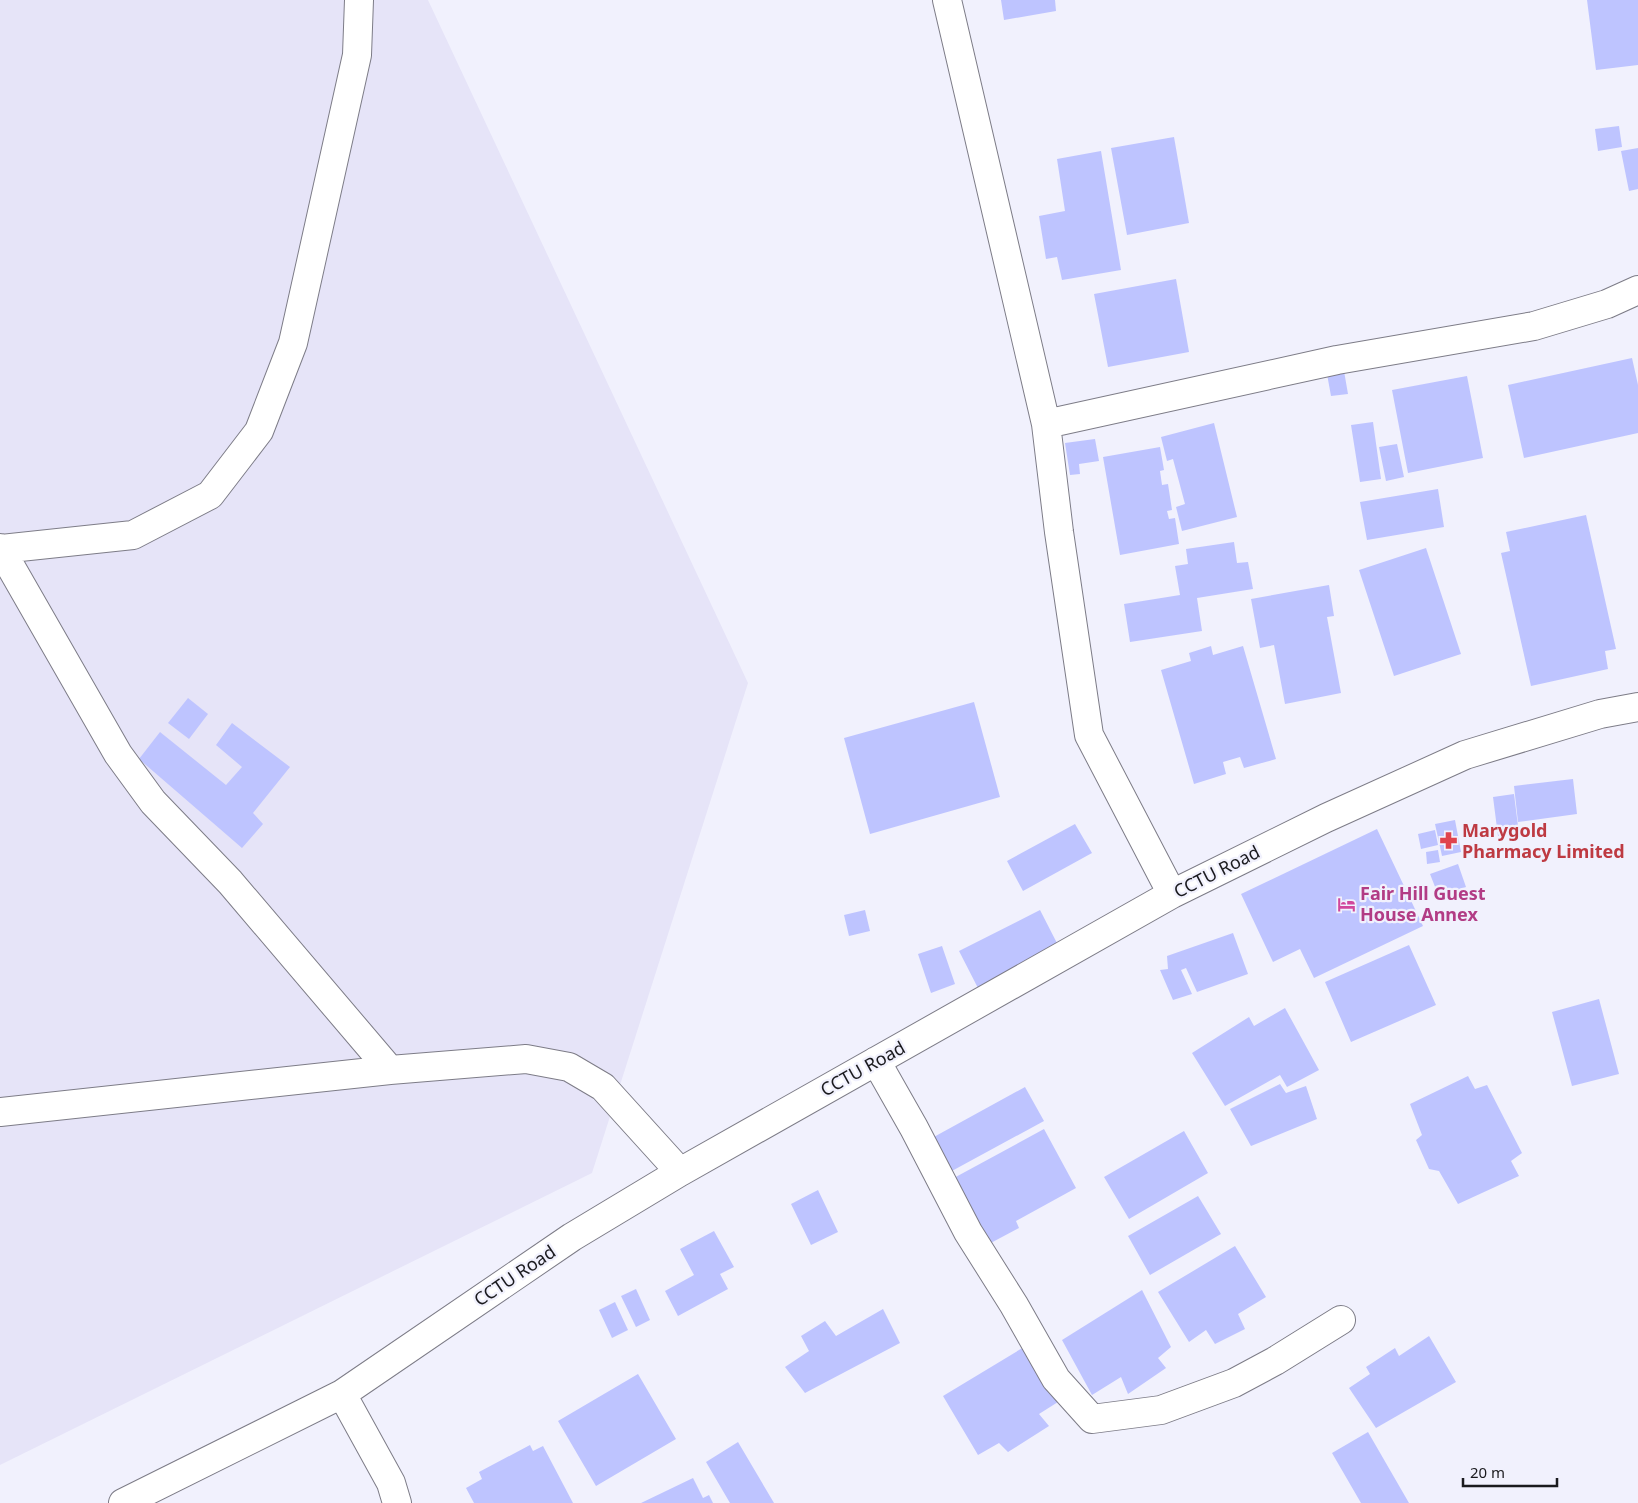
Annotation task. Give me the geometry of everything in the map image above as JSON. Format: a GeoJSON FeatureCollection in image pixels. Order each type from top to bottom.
{"type":"FeatureCollection","features":[{"type":"Feature","properties":{"kind":"street"},"geometry":{"type":"LineString","coordinates":[[359,0],[357,55],[293,343],[259,432],[210,495],[133,535],[0,548],[118,754],[153,802],[230,882],[390,1070]]}},
{"type":"Feature","properties":{"kind":"street"},"geometry":{"type":"LineString","coordinates":[[947,0],[1046,424],[1059,532],[1089,735],[1172,894]]}},
{"type":"Feature","properties":{"kind":"street"},"geometry":{"type":"LineString","coordinates":[[1046,424],[1337,360],[1534,326],[1607,304],[1638,290]]}},
{"type":"Feature","properties":{"kind":"street","name":"CCTU Road"},"geometry":{"type":"LineString","coordinates":[[123,1503],[342,1394],[572,1237],[680,1172],[1172,894],[1326,818],[1465,755],[1600,714],[1638,707]]}},
{"type":"Feature","properties":{"kind":"street"},"geometry":{"type":"LineString","coordinates":[[0,1112],[390,1070],[526,1058],[569,1067],[603,1087],[680,1172]]}},
{"type":"Feature","properties":{"kind":"street"},"geometry":{"type":"LineString","coordinates":[[876,1061],[914,1128],[968,1232],[1014,1304],[1056,1379],[1092,1420],[1162,1410],[1234,1383],[1275,1362],[1341,1320]]}},
{"type":"Feature","properties":{"kind":"street"},"geometry":{"type":"LineString","coordinates":[[342,1394],[391,1484],[397,1503]]}},
{"type":"Feature","properties":{"kind":"shaded area"},"geometry":{"type":"Polygon","coordinates":[[[0,0],[428,0],[748,683],[592,1173],[0,1465],[0,0]]]}},
{"type":"Feature","properties":{"kind":"building"},"geometry":{"type":"Polygon","coordinates":[[[1001,0],[1055,0],[1056,11],[1004,20],[1001,0]]]}},
{"type":"Feature","properties":{"kind":"building"},"geometry":{"type":"Polygon","coordinates":[[[1587,0],[1638,0],[1638,65],[1596,70],[1587,0]]]}},
{"type":"Feature","properties":{"kind":"building"},"geometry":{"type":"Polygon","coordinates":[[[1619,126],[1622,147],[1598,151],[1595,129],[1619,126]]]}},
{"type":"Feature","properties":{"kind":"building"},"geometry":{"type":"Polygon","coordinates":[[[1174,137],[1189,223],[1127,235],[1111,148],[1174,137]]]}},
{"type":"Feature","properties":{"kind":"building"},"geometry":{"type":"Polygon","coordinates":[[[1638,148],[1638,189],[1629,191],[1621,151],[1638,148]]]}},
{"type":"Feature","properties":{"kind":"building"},"geometry":{"type":"Polygon","coordinates":[[[1101,151],[1121,270],[1062,280],[1057,257],[1046,259],[1039,216],[1065,211],[1057,159],[1101,151]]]}},
{"type":"Feature","properties":{"kind":"building"},"geometry":{"type":"Polygon","coordinates":[[[1176,279],[1189,352],[1108,367],[1094,294],[1176,279]]]}},
{"type":"Feature","properties":{"kind":"building"},"geometry":{"type":"Polygon","coordinates":[[[1632,358],[1638,385],[1638,433],[1524,458],[1508,385],[1632,358]]]}},
{"type":"Feature","properties":{"kind":"building"},"geometry":{"type":"Polygon","coordinates":[[[1344,371],[1348,394],[1331,396],[1327,374],[1344,371]]]}},
{"type":"Feature","properties":{"kind":"building"},"geometry":{"type":"Polygon","coordinates":[[[1467,376],[1483,458],[1408,473],[1392,390],[1467,376]]]}},
{"type":"Feature","properties":{"kind":"building"},"geometry":{"type":"Polygon","coordinates":[[[1373,422],[1381,479],[1360,482],[1351,425],[1373,422]]]}},
{"type":"Feature","properties":{"kind":"building"},"geometry":{"type":"Polygon","coordinates":[[[1214,423],[1237,517],[1182,531],[1176,507],[1185,504],[1173,459],[1167,461],[1161,437],[1214,423]]]}},
{"type":"Feature","properties":{"kind":"building"},"geometry":{"type":"Polygon","coordinates":[[[1095,439],[1099,461],[1079,464],[1080,474],[1070,475],[1065,443],[1095,439]]]}},
{"type":"Feature","properties":{"kind":"building"},"geometry":{"type":"Polygon","coordinates":[[[1397,444],[1404,477],[1386,481],[1379,447],[1397,444]]]}},
{"type":"Feature","properties":{"kind":"building"},"geometry":{"type":"Polygon","coordinates":[[[1160,447],[1164,470],[1160,471],[1162,485],[1168,484],[1172,510],[1167,511],[1169,519],[1175,518],[1179,544],[1120,555],[1103,457],[1160,447]]]}},
{"type":"Feature","properties":{"kind":"building"},"geometry":{"type":"Polygon","coordinates":[[[1438,489],[1444,527],[1367,540],[1360,502],[1438,489]]]}},
{"type":"Feature","properties":{"kind":"building"},"geometry":{"type":"Polygon","coordinates":[[[1586,515],[1616,649],[1605,651],[1608,669],[1531,686],[1501,553],[1510,551],[1506,532],[1586,515]]]}},
{"type":"Feature","properties":{"kind":"building"},"geometry":{"type":"Polygon","coordinates":[[[1234,542],[1237,563],[1248,562],[1253,589],[1197,598],[1202,631],[1130,642],[1124,604],[1180,595],[1175,566],[1188,564],[1186,549],[1234,542]]]}},
{"type":"Feature","properties":{"kind":"building"},"geometry":{"type":"Polygon","coordinates":[[[1426,548],[1461,654],[1394,676],[1359,570],[1426,548]]]}},
{"type":"Feature","properties":{"kind":"building"},"geometry":{"type":"Polygon","coordinates":[[[1329,585],[1334,616],[1327,617],[1341,693],[1285,704],[1274,645],[1260,648],[1251,599],[1329,585]]]}},
{"type":"Feature","properties":{"kind":"building"},"geometry":{"type":"Polygon","coordinates":[[[1211,646],[1213,655],[1243,646],[1276,759],[1244,768],[1240,757],[1223,762],[1226,774],[1194,784],[1161,670],[1191,661],[1189,653],[1211,646]]]}},
{"type":"Feature","properties":{"kind":"building"},"geometry":{"type":"Polygon","coordinates":[[[188,698],[208,714],[189,739],[168,723],[188,698]]]}},
{"type":"Feature","properties":{"kind":"building"},"geometry":{"type":"Polygon","coordinates":[[[974,702],[1000,797],[870,834],[844,738],[974,702]]]}},
{"type":"Feature","properties":{"kind":"building"},"geometry":{"type":"Polygon","coordinates":[[[232,723],[290,767],[253,813],[263,824],[242,848],[139,759],[160,732],[226,785],[242,767],[216,745],[232,723]]]}},
{"type":"Feature","properties":{"kind":"building"},"geometry":{"type":"Polygon","coordinates":[[[1573,779],[1577,814],[1518,822],[1514,786],[1573,779]]]}},
{"type":"Feature","properties":{"kind":"building"},"geometry":{"type":"Polygon","coordinates":[[[1514,794],[1519,834],[1498,836],[1493,797],[1514,794]]]}},
{"type":"Feature","properties":{"kind":"building"},"geometry":{"type":"Polygon","coordinates":[[[1455,820],[1461,852],[1442,856],[1435,824],[1455,820]]]}},
{"type":"Feature","properties":{"kind":"building"},"geometry":{"type":"Polygon","coordinates":[[[1075,824],[1092,853],[1023,891],[1007,861],[1075,824]]]}},
{"type":"Feature","properties":{"kind":"building"},"geometry":{"type":"Polygon","coordinates":[[[1377,829],[1423,926],[1314,978],[1300,949],[1273,962],[1241,894],[1377,829]]]}},
{"type":"Feature","properties":{"kind":"building"},"geometry":{"type":"Polygon","coordinates":[[[1435,830],[1438,845],[1421,849],[1418,834],[1435,830]]]}},
{"type":"Feature","properties":{"kind":"building"},"geometry":{"type":"Polygon","coordinates":[[[1438,850],[1440,862],[1427,864],[1426,852],[1438,850]]]}},
{"type":"Feature","properties":{"kind":"building"},"geometry":{"type":"Polygon","coordinates":[[[1458,864],[1466,887],[1439,897],[1430,874],[1458,864]]]}},
{"type":"Feature","properties":{"kind":"building"},"geometry":{"type":"Polygon","coordinates":[[[865,910],[870,931],[849,936],[844,915],[865,910]]]}},
{"type":"Feature","properties":{"kind":"building"},"geometry":{"type":"Polygon","coordinates":[[[1040,910],[1060,949],[979,990],[959,951],[1040,910]]]}},
{"type":"Feature","properties":{"kind":"building"},"geometry":{"type":"Polygon","coordinates":[[[1233,933],[1248,974],[1197,992],[1186,968],[1181,970],[1192,994],[1173,1000],[1160,970],[1168,969],[1167,956],[1233,933]]]}},
{"type":"Feature","properties":{"kind":"building"},"geometry":{"type":"Polygon","coordinates":[[[1409,945],[1436,1005],[1351,1042],[1325,982],[1409,945]]]}},
{"type":"Feature","properties":{"kind":"building"},"geometry":{"type":"Polygon","coordinates":[[[942,946],[955,984],[931,993],[918,954],[942,946]]]}},
{"type":"Feature","properties":{"kind":"building"},"geometry":{"type":"Polygon","coordinates":[[[1599,999],[1619,1074],[1572,1086],[1552,1012],[1599,999]]]}},
{"type":"Feature","properties":{"kind":"building"},"geometry":{"type":"Polygon","coordinates":[[[1285,1008],[1319,1070],[1287,1087],[1280,1075],[1225,1106],[1192,1053],[1249,1017],[1254,1026],[1285,1008]]]}},
{"type":"Feature","properties":{"kind":"building"},"geometry":{"type":"Polygon","coordinates":[[[1468,1076],[1475,1089],[1487,1085],[1522,1153],[1511,1161],[1519,1176],[1458,1204],[1439,1171],[1429,1169],[1416,1140],[1422,1135],[1410,1104],[1468,1076]]]}},
{"type":"Feature","properties":{"kind":"building"},"geometry":{"type":"Polygon","coordinates":[[[1280,1084],[1286,1093],[1306,1086],[1317,1119],[1251,1146],[1230,1109],[1280,1084]]]}},
{"type":"Feature","properties":{"kind":"building"},"geometry":{"type":"Polygon","coordinates":[[[1025,1087],[1044,1121],[950,1172],[932,1138],[1025,1087]]]}},
{"type":"Feature","properties":{"kind":"building"},"geometry":{"type":"Polygon","coordinates":[[[1044,1129],[1076,1188],[1016,1221],[1019,1228],[987,1245],[952,1179],[1044,1129]]]}},
{"type":"Feature","properties":{"kind":"building"},"geometry":{"type":"Polygon","coordinates":[[[1184,1131],[1208,1173],[1129,1219],[1104,1177],[1184,1131]]]}},
{"type":"Feature","properties":{"kind":"building"},"geometry":{"type":"Polygon","coordinates":[[[818,1190],[838,1232],[811,1245],[791,1204],[818,1190]]]}},
{"type":"Feature","properties":{"kind":"building"},"geometry":{"type":"Polygon","coordinates":[[[1198,1196],[1221,1234],[1150,1275],[1128,1236],[1198,1196]]]}},
{"type":"Feature","properties":{"kind":"building"},"geometry":{"type":"Polygon","coordinates":[[[714,1231],[734,1267],[720,1274],[728,1289],[678,1316],[665,1291],[694,1275],[680,1249],[714,1231]]]}},
{"type":"Feature","properties":{"kind":"building"},"geometry":{"type":"Polygon","coordinates":[[[1235,1246],[1266,1297],[1238,1314],[1245,1329],[1215,1344],[1206,1330],[1189,1342],[1158,1292],[1235,1246]]]}},
{"type":"Feature","properties":{"kind":"building"},"geometry":{"type":"Polygon","coordinates":[[[636,1289],[650,1320],[636,1327],[621,1296],[636,1289]]]}},
{"type":"Feature","properties":{"kind":"building"},"geometry":{"type":"Polygon","coordinates":[[[1142,1290],[1171,1347],[1158,1358],[1166,1368],[1128,1394],[1121,1377],[1092,1395],[1062,1340],[1142,1290]]]}},
{"type":"Feature","properties":{"kind":"building"},"geometry":{"type":"Polygon","coordinates":[[[615,1302],[628,1330],[612,1338],[599,1310],[615,1302]]]}},
{"type":"Feature","properties":{"kind":"building"},"geometry":{"type":"Polygon","coordinates":[[[883,1309],[900,1343],[805,1393],[785,1367],[809,1351],[801,1336],[825,1321],[836,1336],[883,1309]]]}},
{"type":"Feature","properties":{"kind":"building"},"geometry":{"type":"Polygon","coordinates":[[[1429,1336],[1456,1382],[1376,1428],[1349,1388],[1370,1374],[1366,1367],[1395,1348],[1399,1356],[1429,1336]]]}},
{"type":"Feature","properties":{"kind":"building"},"geometry":{"type":"Polygon","coordinates":[[[1024,1347],[1058,1402],[1039,1414],[1049,1426],[1008,1452],[999,1443],[978,1455],[943,1396],[1024,1347]]]}},
{"type":"Feature","properties":{"kind":"building"},"geometry":{"type":"Polygon","coordinates":[[[638,1374],[676,1439],[596,1486],[558,1421],[638,1374]]]}},
{"type":"Feature","properties":{"kind":"building"},"geometry":{"type":"Polygon","coordinates":[[[1368,1432],[1409,1503],[1361,1503],[1332,1453],[1368,1432]]]}},
{"type":"Feature","properties":{"kind":"building"},"geometry":{"type":"Polygon","coordinates":[[[738,1442],[774,1503],[730,1503],[706,1462],[738,1442]]]}},
{"type":"Feature","properties":{"kind":"building"},"geometry":{"type":"Polygon","coordinates":[[[530,1445],[533,1451],[543,1446],[573,1503],[474,1503],[466,1488],[482,1479],[479,1472],[530,1445]]]}},
{"type":"Feature","properties":{"kind":"building"},"geometry":{"type":"Polygon","coordinates":[[[693,1478],[703,1498],[709,1495],[713,1503],[641,1503],[693,1478]]]}},
{"type":"Feature","properties":{"kind":"place","name":"Marygold Pharmacy Limited"},"geometry":{"type":"Point","coordinates":[1448,841]}},
{"type":"Feature","properties":{"kind":"place","name":"Fair Hill Guest House Annex"},"geometry":{"type":"Point","coordinates":[1346,904]}}]}
